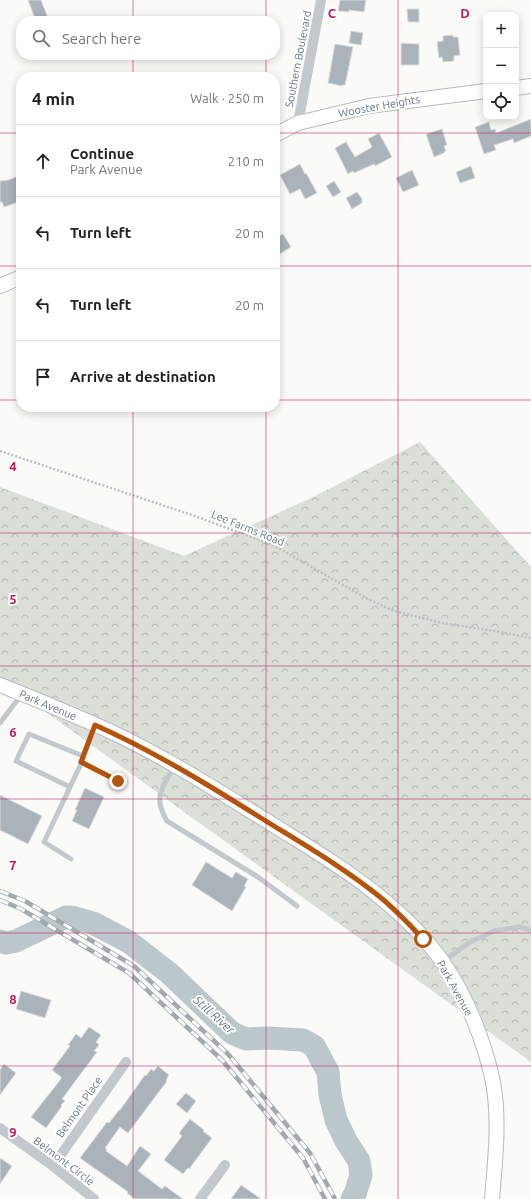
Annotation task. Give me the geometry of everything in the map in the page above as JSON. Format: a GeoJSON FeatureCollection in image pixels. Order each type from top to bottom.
{"type":"FeatureCollection","features":[{"type":"Feature","properties":{"kind":"main road"},"geometry":{"type":"LineString","coordinates":[[519,88],[531,86]]}},
{"type":"Feature","properties":{"kind":"main road","name":"Wooster Heights"},"geometry":{"type":"LineString","coordinates":[[280,132],[298,123],[368,106],[483,91]]}},
{"type":"Feature","properties":{"kind":"main road"},"geometry":{"type":"LineString","coordinates":[[0,286],[16,279]]}},
{"type":"Feature","properties":{"kind":"main road","name":"Park Avenue"},"geometry":{"type":"LineString","coordinates":[[0,685],[95,725],[208,784],[358,880],[402,916],[442,961],[473,1018],[484,1049],[493,1083],[496,1116],[496,1151],[492,1199]]}},
{"type":"Feature","properties":{"kind":"street","name":"Southern Boulevard"},"geometry":{"type":"LineString","coordinates":[[298,123],[321,0]]}},
{"type":"Feature","properties":{"kind":"street","name":"Belmont Place"},"geometry":{"type":"LineString","coordinates":[[53,1166],[126,1062]]}},
{"type":"Feature","properties":{"kind":"street","name":"Belmont Circle"},"geometry":{"type":"LineString","coordinates":[[0,1128],[53,1166],[94,1199]]}},
{"type":"Feature","properties":{"kind":"street"},"geometry":{"type":"LineString","coordinates":[[200,1199],[225,1165]]}},
{"type":"Feature","properties":{"kind":"lane"},"geometry":{"type":"LineString","coordinates":[[0,723],[22,694]]}},
{"type":"Feature","properties":{"kind":"lane"},"geometry":{"type":"LineString","coordinates":[[72,859],[44,842],[81,762],[95,725]]}},
{"type":"Feature","properties":{"kind":"lane"},"geometry":{"type":"LineString","coordinates":[[70,787],[16,761],[29,734],[83,756]]}},
{"type":"Feature","properties":{"kind":"lane"},"geometry":{"type":"LineString","coordinates":[[81,762],[118,781]]}},
{"type":"Feature","properties":{"kind":"lane"},"geometry":{"type":"LineString","coordinates":[[174,765],[162,791],[160,802],[167,821],[258,877],[297,906]]}},
{"type":"Feature","properties":{"kind":"lane"},"geometry":{"type":"LineString","coordinates":[[442,961],[472,941],[494,931],[519,927],[531,930]]}},
{"type":"Feature","properties":{"kind":"path","name":"Lee Farms Road"},"geometry":{"type":"LineString","coordinates":[[0,451],[192,515],[273,545],[366,598],[394,611],[442,623],[531,638]]}},
{"type":"Feature","properties":{"kind":"green space"},"geometry":{"type":"Polygon","coordinates":[[[420,442],[531,567],[531,1062],[0,679],[0,487],[184,556],[313,497],[420,442]]]}},
{"type":"Feature","properties":{"kind":"building"},"geometry":{"type":"Polygon","coordinates":[[[28,0],[41,0],[47,16],[34,16],[28,0]]]}},
{"type":"Feature","properties":{"kind":"building"},"geometry":{"type":"Polygon","coordinates":[[[340,0],[366,0],[364,12],[349,10],[349,12],[338,11],[340,0]]]}},
{"type":"Feature","properties":{"kind":"building"},"geometry":{"type":"Polygon","coordinates":[[[407,9],[419,9],[419,22],[408,22],[407,9]]]}},
{"type":"Feature","properties":{"kind":"building"},"geometry":{"type":"Polygon","coordinates":[[[351,31],[363,33],[361,45],[349,43],[351,31]]]}},
{"type":"Feature","properties":{"kind":"building"},"geometry":{"type":"Polygon","coordinates":[[[453,35],[453,37],[458,37],[460,55],[454,56],[454,61],[443,62],[442,57],[439,58],[437,42],[443,41],[443,36],[453,35]]]}},
{"type":"Feature","properties":{"kind":"building"},"geometry":{"type":"Polygon","coordinates":[[[401,43],[419,44],[419,65],[401,65],[401,43]]]}},
{"type":"Feature","properties":{"kind":"building"},"geometry":{"type":"Polygon","coordinates":[[[335,44],[353,47],[345,85],[342,86],[328,83],[335,44]]]}},
{"type":"Feature","properties":{"kind":"building"},"geometry":{"type":"Polygon","coordinates":[[[531,119],[531,136],[514,143],[513,139],[494,145],[496,150],[484,154],[475,127],[489,122],[491,130],[495,129],[496,133],[531,119]]]}},
{"type":"Feature","properties":{"kind":"building"},"geometry":{"type":"Polygon","coordinates":[[[442,129],[447,145],[444,146],[446,151],[434,157],[426,134],[442,129]]]}},
{"type":"Feature","properties":{"kind":"building"},"geometry":{"type":"Polygon","coordinates":[[[379,133],[392,157],[375,166],[374,164],[354,173],[353,171],[348,174],[335,148],[346,142],[355,157],[372,147],[368,139],[379,133]]]}},
{"type":"Feature","properties":{"kind":"building"},"geometry":{"type":"Polygon","coordinates":[[[300,164],[317,193],[305,199],[300,189],[290,194],[280,175],[300,164]]]}},
{"type":"Feature","properties":{"kind":"building"},"geometry":{"type":"Polygon","coordinates":[[[471,166],[475,178],[460,183],[456,172],[471,166]]]}},
{"type":"Feature","properties":{"kind":"building"},"geometry":{"type":"Polygon","coordinates":[[[412,170],[419,185],[403,192],[396,178],[412,170]]]}},
{"type":"Feature","properties":{"kind":"building"},"geometry":{"type":"Polygon","coordinates":[[[16,177],[16,203],[4,207],[2,202],[0,202],[0,181],[9,180],[16,177]]]}},
{"type":"Feature","properties":{"kind":"building"},"geometry":{"type":"Polygon","coordinates":[[[334,181],[341,192],[333,197],[326,186],[334,181]]]}},
{"type":"Feature","properties":{"kind":"building"},"geometry":{"type":"Polygon","coordinates":[[[357,192],[362,199],[362,203],[352,209],[346,198],[357,192]]]}},
{"type":"Feature","properties":{"kind":"building"},"geometry":{"type":"Polygon","coordinates":[[[283,234],[291,247],[280,254],[280,236],[283,234]]]}},
{"type":"Feature","properties":{"kind":"building"},"geometry":{"type":"Polygon","coordinates":[[[85,788],[104,797],[89,829],[72,821],[77,810],[75,810],[85,788]]]}},
{"type":"Feature","properties":{"kind":"building"},"geometry":{"type":"Polygon","coordinates":[[[0,795],[42,816],[28,844],[0,830],[0,795]]]}},
{"type":"Feature","properties":{"kind":"building"},"geometry":{"type":"Polygon","coordinates":[[[206,862],[232,878],[236,872],[248,879],[244,886],[246,887],[232,911],[192,885],[206,862]]]}},
{"type":"Feature","properties":{"kind":"building"},"geometry":{"type":"Polygon","coordinates":[[[21,991],[51,1000],[45,1018],[16,1009],[21,991]]]}},
{"type":"Feature","properties":{"kind":"building"},"geometry":{"type":"Polygon","coordinates":[[[89,1027],[101,1035],[96,1042],[99,1045],[94,1051],[97,1052],[62,1099],[65,1101],[46,1128],[31,1117],[61,1079],[61,1077],[52,1070],[70,1046],[68,1045],[76,1034],[81,1038],[89,1027]]]}},
{"type":"Feature","properties":{"kind":"building"},"geometry":{"type":"Polygon","coordinates":[[[4,1064],[16,1073],[0,1095],[0,1070],[4,1064]]]}},
{"type":"Feature","properties":{"kind":"building"},"geometry":{"type":"Polygon","coordinates":[[[158,1066],[169,1075],[166,1080],[167,1081],[128,1133],[120,1127],[105,1148],[107,1149],[106,1151],[127,1166],[140,1146],[151,1154],[138,1171],[162,1189],[165,1186],[183,1199],[135,1199],[127,1193],[128,1192],[80,1158],[107,1122],[109,1123],[120,1110],[145,1075],[146,1076],[151,1069],[154,1071],[158,1066]]]}},
{"type":"Feature","properties":{"kind":"building"},"geometry":{"type":"Polygon","coordinates":[[[186,1093],[196,1101],[187,1113],[176,1104],[186,1093]]]}},
{"type":"Feature","properties":{"kind":"building"},"geometry":{"type":"Polygon","coordinates":[[[190,1119],[212,1138],[189,1169],[188,1168],[183,1174],[164,1160],[182,1136],[179,1133],[190,1119]]]}},
{"type":"Feature","properties":{"kind":"building"},"geometry":{"type":"Polygon","coordinates":[[[0,1158],[12,1166],[0,1184],[0,1158]]]}},
{"type":"Feature","properties":{"kind":"building"},"geometry":{"type":"Polygon","coordinates":[[[241,1185],[261,1199],[231,1199],[241,1185]]]}},
{"type":"Feature","properties":{"kind":"waterway","name":"Still River"},"geometry":{"type":"LineString","coordinates":[[0,941],[6,943],[16,941],[66,917],[72,917],[93,923],[129,942],[169,973],[232,1033],[246,1039],[268,1038],[303,1040],[314,1046],[328,1072],[330,1095],[336,1120],[346,1141],[359,1161],[361,1175],[352,1199]]}},
{"type":"Feature","properties":{"kind":"railway"},"geometry":{"type":"LineString","coordinates":[[0,891],[25,901],[134,966],[228,1054],[310,1153],[335,1199]]}},
{"type":"Feature","properties":{"kind":"railway"},"geometry":{"type":"LineString","coordinates":[[0,900],[21,909],[129,973],[222,1060],[303,1158],[325,1199]]}},
{"type":"Feature","properties":{"kind":"route"},"geometry":{"type":"LineString","coordinates":[[118,781],[81,762],[95,725],[162,758],[333,863],[379,896],[402,916],[423,939]]}}]}
